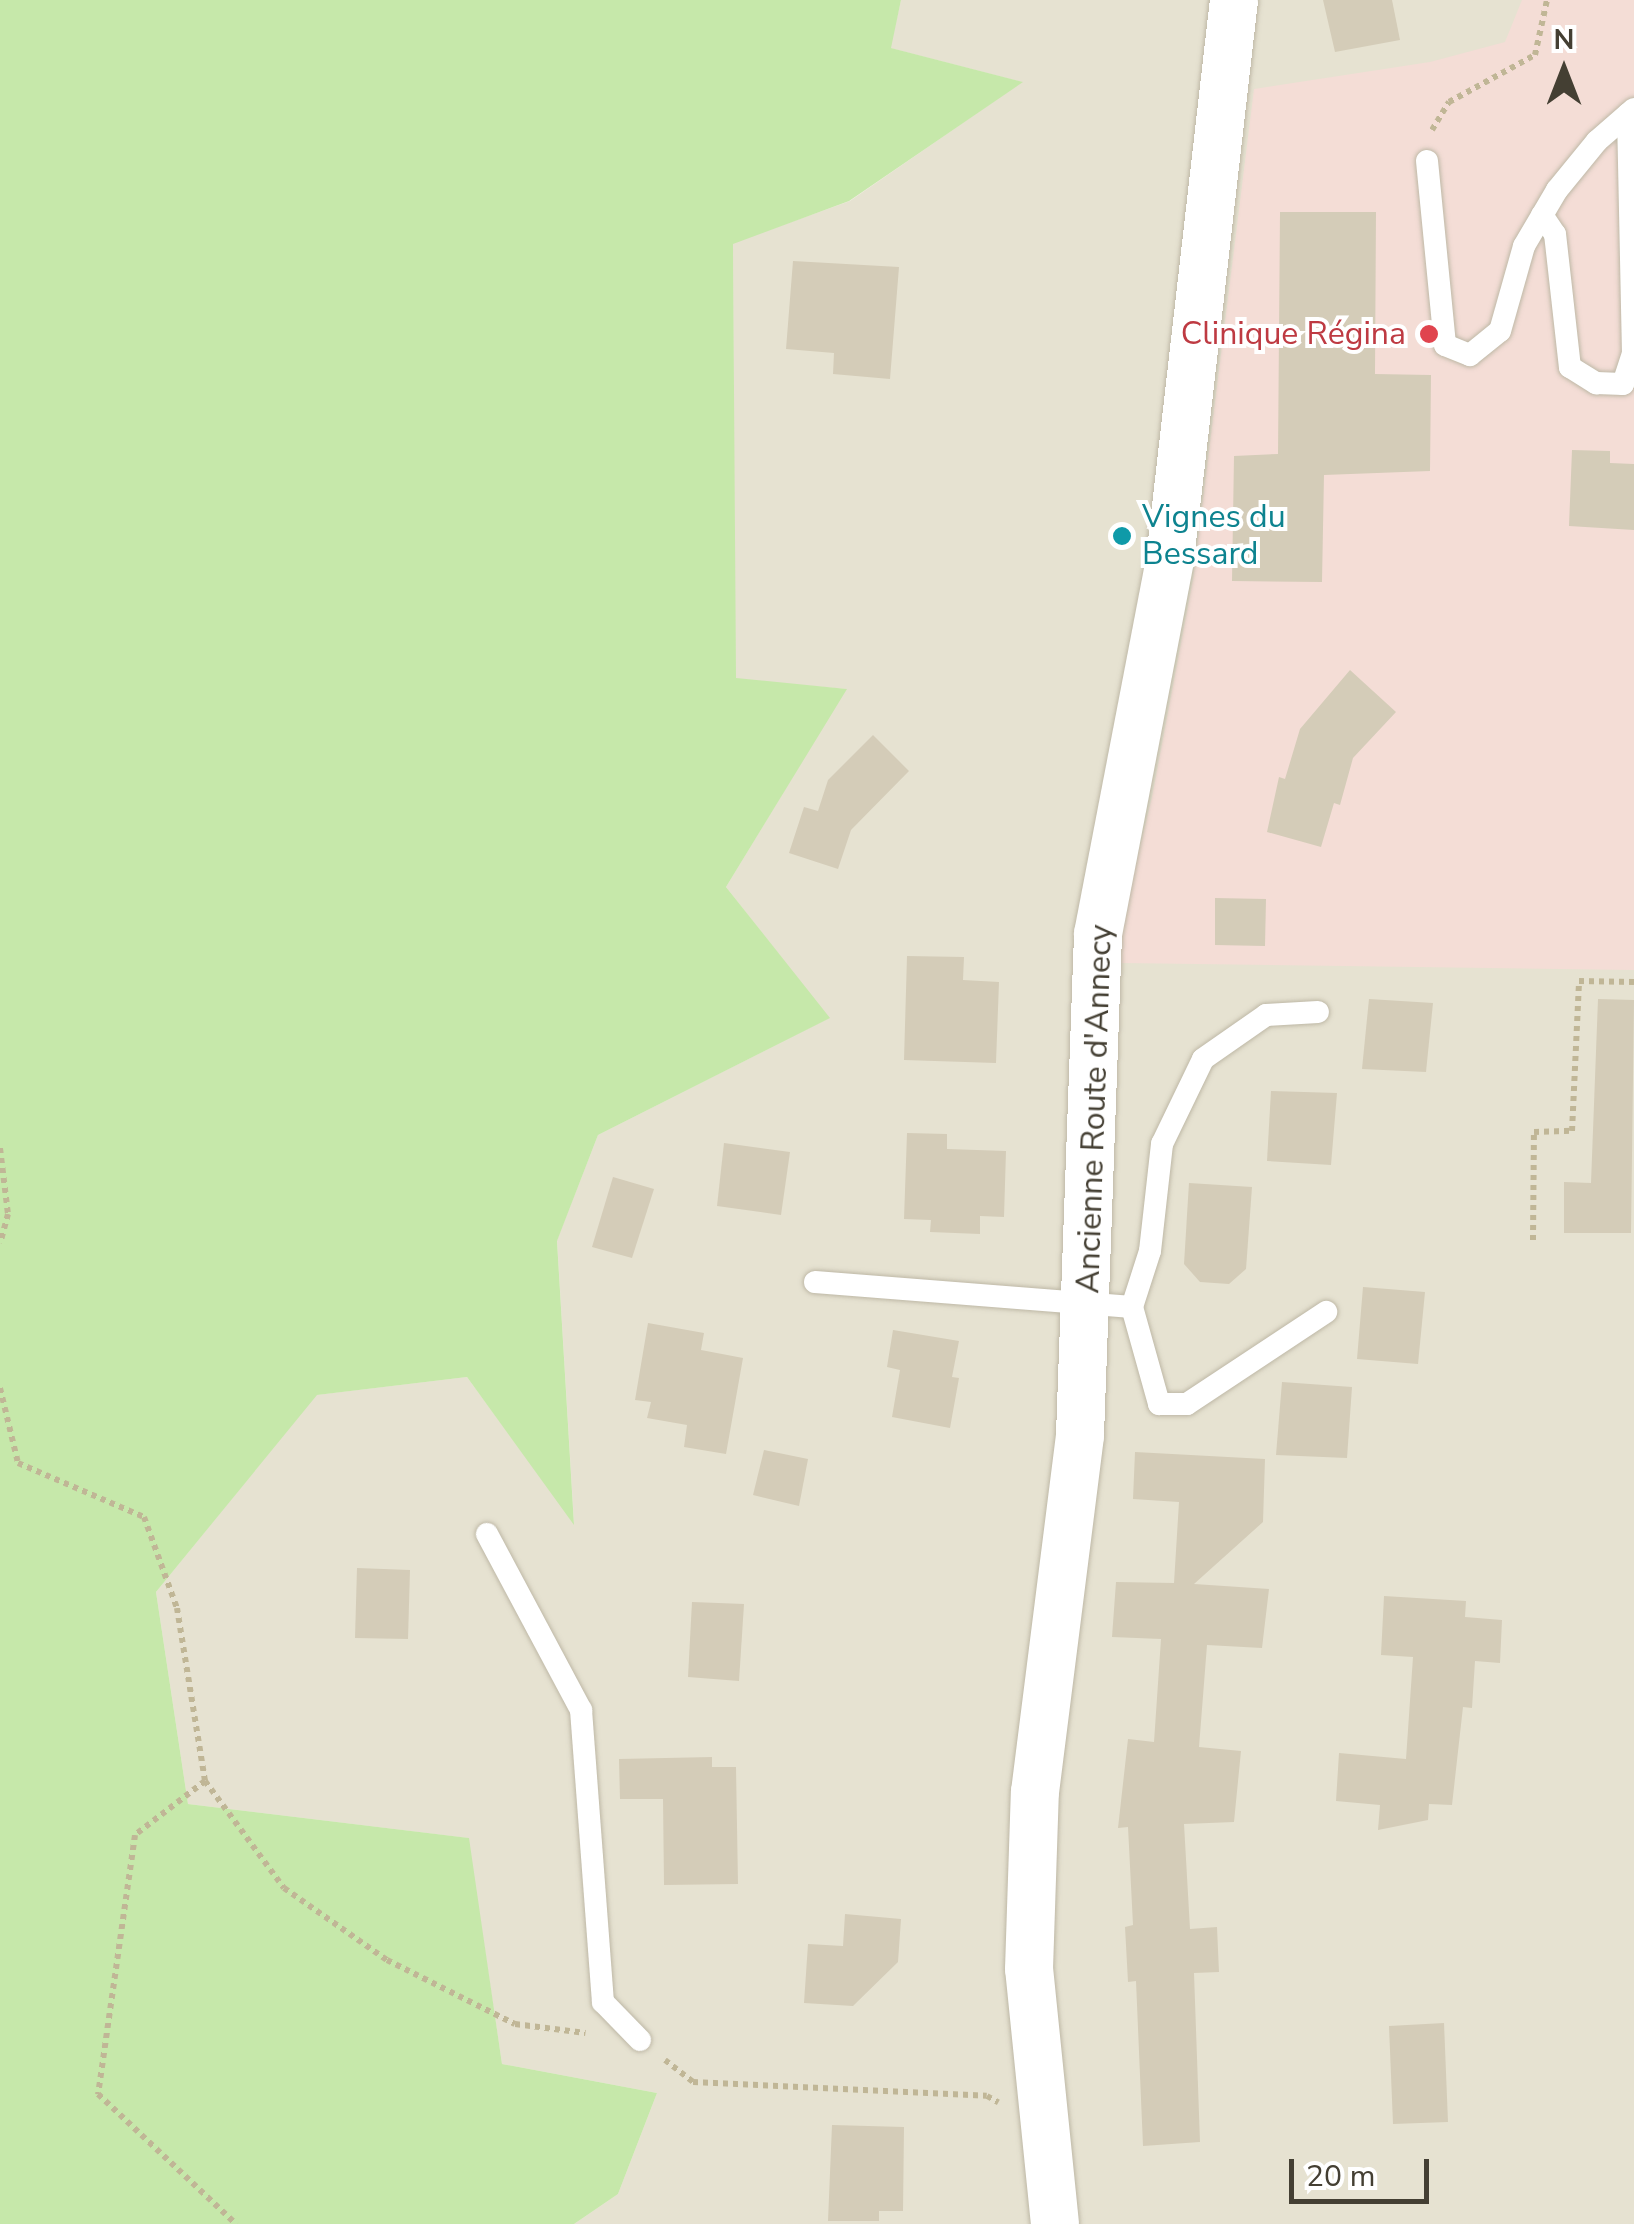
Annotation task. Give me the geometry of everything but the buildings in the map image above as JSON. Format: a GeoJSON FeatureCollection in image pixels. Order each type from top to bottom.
{"type":"FeatureCollection","features":[{"type":"Feature","properties":{"kind":"street","name":"Ancienne Route d'Annecy"},"geometry":{"type":"LineString","coordinates":[[1055,2224],[1042,2126],[1030,1969],[1035,1792],[1080,1436],[1109,1305],[1098,934],[1170,559],[1234,0]]}},
{"type":"Feature","properties":{"kind":"lane"},"geometry":{"type":"LineString","coordinates":[[1542,215],[1554,234],[1570,367],[1596,382],[1623,384],[1633,354],[1631,111]]}},
{"type":"Feature","properties":{"kind":"lane"},"geometry":{"type":"LineString","coordinates":[[1427,161],[1445,346],[1470,356],[1500,331],[1524,246],[1542,215],[1597,141],[1631,111]]}},
{"type":"Feature","properties":{"kind":"lane"},"geometry":{"type":"LineString","coordinates":[[1109,1305],[1150,1251],[1162,1144],[1204,1060],[1266,1014],[1318,1012]]}},
{"type":"Feature","properties":{"kind":"lane"},"geometry":{"type":"LineString","coordinates":[[816,1282],[1109,1305]]}},
{"type":"Feature","properties":{"kind":"lane"},"geometry":{"type":"LineString","coordinates":[[1109,1305],[1158,1404],[1187,1404],[1326,1312]]}},
{"type":"Feature","properties":{"kind":"lane"},"geometry":{"type":"LineString","coordinates":[[488,1534],[581,1710],[602,2002],[640,2040]]}},
{"type":"Feature","properties":{"kind":"path"},"geometry":{"type":"LineString","coordinates":[[1427,161],[1434,122],[1449,102],[1535,54],[1547,0]]}},
{"type":"Feature","properties":{"kind":"path"},"geometry":{"type":"LineString","coordinates":[[1533,1240],[1534,1132],[1572,1131],[1580,981],[1634,982]]}},
{"type":"Feature","properties":{"kind":"path"},"geometry":{"type":"LineString","coordinates":[[0,1148],[8,1214],[0,1243]]}},
{"type":"Feature","properties":{"kind":"path"},"geometry":{"type":"LineString","coordinates":[[0,1388],[18,1463],[144,1516],[177,1608],[205,1781],[284,1888],[387,1960],[515,2024],[640,2040],[693,2082],[987,2096],[1042,2126]]}},
{"type":"Feature","properties":{"kind":"path"},"geometry":{"type":"LineString","coordinates":[[205,1781],[135,1835],[98,2094],[236,2224]]}},
{"type":"Feature","properties":{"kind":"shaded area"},"geometry":{"type":"Polygon","coordinates":[[[901,0],[1634,0],[1634,2224],[574,2224],[618,2194],[657,2093],[502,2064],[468,1838],[188,1804],[156,1592],[316,1395],[467,1377],[574,1523],[557,1240],[598,1135],[829,1018],[726,887],[846,689],[735,679],[733,243],[850,201],[1022,82],[890,48],[901,0]]]}},
{"type":"Feature","properties":{"kind":"shaded area","name":"Clinique Régina"},"geometry":{"type":"Polygon","coordinates":[[[1522,0],[1634,0],[1634,970],[1121,963],[1122,922],[1152,797],[1193,579],[1254,89],[1430,62],[1505,42],[1522,0]]]}},
{"type":"Feature","properties":{"kind":"green space"},"geometry":{"type":"Polygon","coordinates":[[[0,0],[901,0],[891,48],[1023,82],[849,201],[733,244],[736,678],[847,689],[726,887],[830,1018],[598,1135],[557,1241],[574,1525],[467,1377],[317,1395],[156,1592],[188,1804],[469,1838],[502,2064],[657,2093],[618,2194],[574,2224],[0,2224],[0,0]]]}},
{"type":"Feature","properties":{"kind":"place","name":"Clinique Régina"},"geometry":{"type":"Point","coordinates":[1429,334]}},
{"type":"Feature","properties":{"kind":"place","name":"Vignes du Bessard"},"geometry":{"type":"Point","coordinates":[1122,536]}}]}
